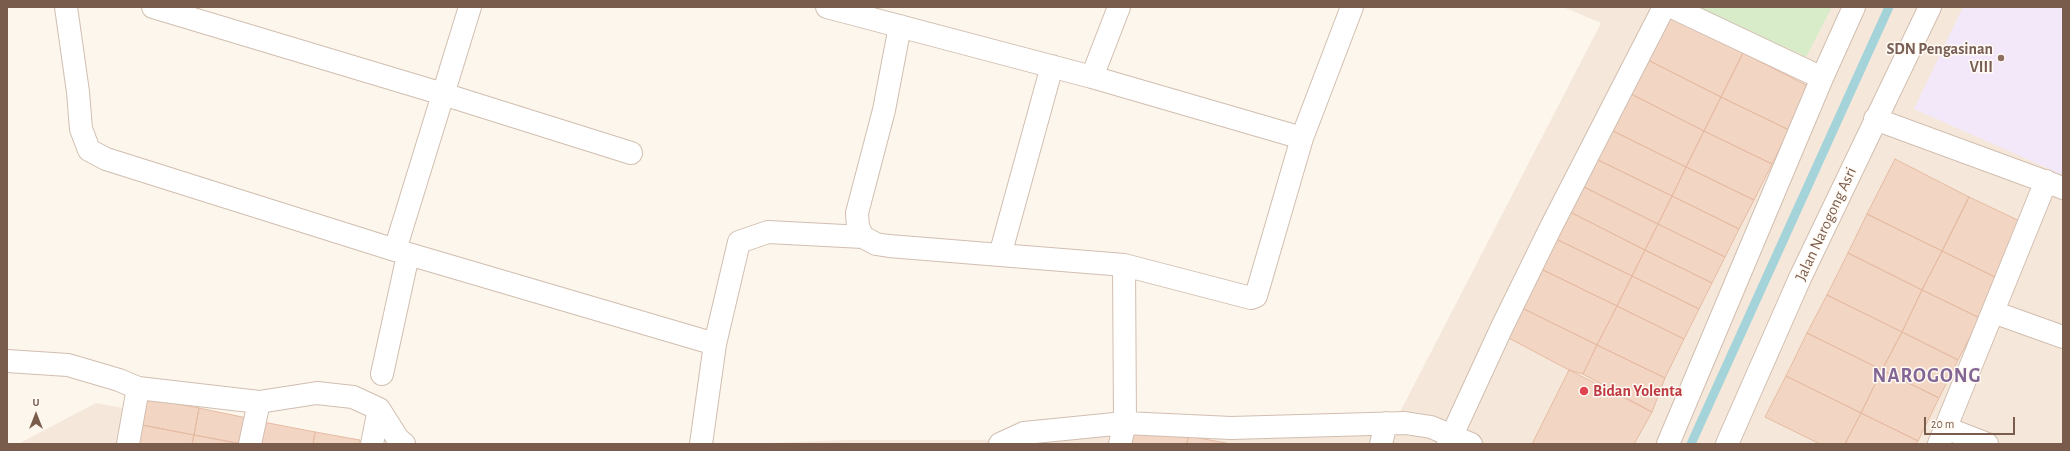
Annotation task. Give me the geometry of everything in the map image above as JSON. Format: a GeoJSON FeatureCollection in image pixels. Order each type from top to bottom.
{"type":"FeatureCollection","features":[{"type":"Feature","properties":{"kind":"street"},"geometry":{"type":"LineString","coordinates":[[66,7],[78,92],[81,129],[89,150],[106,159],[401,252],[715,344]]}},
{"type":"Feature","properties":{"kind":"street"},"geometry":{"type":"LineString","coordinates":[[153,7],[443,94],[631,153]]}},
{"type":"Feature","properties":{"kind":"street"},"geometry":{"type":"LineString","coordinates":[[382,374],[401,252],[443,94],[470,7]]}},
{"type":"Feature","properties":{"kind":"street"},"geometry":{"type":"LineString","coordinates":[[827,7],[1092,77],[1302,138]]}},
{"type":"Feature","properties":{"kind":"street"},"geometry":{"type":"LineString","coordinates":[[1092,77],[1119,7]]}},
{"type":"Feature","properties":{"kind":"street"},"geometry":{"type":"LineString","coordinates":[[701,444],[715,344],[739,242],[768,232],[863,237],[876,244],[889,246],[1124,265],[1254,298],[1302,138],[1352,7]]}},
{"type":"Feature","properties":{"kind":"street"},"geometry":{"type":"LineString","coordinates":[[1000,444],[1024,433],[1125,423],[1231,428],[1251,436],[1386,423],[1431,427],[1457,441],[1502,326],[1664,7]]}},
{"type":"Feature","properties":{"kind":"street"},"geometry":{"type":"LineString","coordinates":[[1672,7],[1822,78]]}},
{"type":"Feature","properties":{"kind":"street"},"geometry":{"type":"LineString","coordinates":[[1668,444],[1822,78],[1854,7]]}},
{"type":"Feature","properties":{"kind":"street","name":"Jalan Narogong Asri"},"geometry":{"type":"LineString","coordinates":[[1733,442],[1800,278],[1930,7]]}},
{"type":"Feature","properties":{"kind":"street"},"geometry":{"type":"LineString","coordinates":[[863,237],[858,227],[857,213],[884,110],[900,26]]}},
{"type":"Feature","properties":{"kind":"street"},"geometry":{"type":"LineString","coordinates":[[1000,255],[1052,66]]}},
{"type":"Feature","properties":{"kind":"street"},"geometry":{"type":"LineString","coordinates":[[1875,119],[2054,184],[1993,312],[1943,436],[1987,444]]}},
{"type":"Feature","properties":{"kind":"street"},"geometry":{"type":"LineString","coordinates":[[1120,444],[1125,423],[1124,265]]}},
{"type":"Feature","properties":{"kind":"street"},"geometry":{"type":"LineString","coordinates":[[1993,312],[2063,337]]}},
{"type":"Feature","properties":{"kind":"street"},"geometry":{"type":"LineString","coordinates":[[7,362],[68,365],[119,380],[138,388],[260,402],[317,393],[353,397],[380,410],[398,439],[404,444]]}},
{"type":"Feature","properties":{"kind":"street"},"geometry":{"type":"LineString","coordinates":[[128,444],[138,388]]}},
{"type":"Feature","properties":{"kind":"street"},"geometry":{"type":"LineString","coordinates":[[250,444],[260,402]]}},
{"type":"Feature","properties":{"kind":"street"},"geometry":{"type":"LineString","coordinates":[[372,444],[380,410]]}},
{"type":"Feature","properties":{"kind":"street"},"geometry":{"type":"LineString","coordinates":[[1381,444],[1386,423]]}},
{"type":"Feature","properties":{"kind":"shaded area"},"geometry":{"type":"Polygon","coordinates":[[[1563,7],[2063,7],[2063,444],[744,444],[846,440],[977,440],[1373,427],[1400,412],[1601,23],[1563,7]]]}},
{"type":"Feature","properties":{"kind":"shaded area","name":"SDN Pengasinan VIII"},"geometry":{"type":"Polygon","coordinates":[[[1963,7],[2063,7],[2063,175],[1914,109],[1963,7]]]}},
{"type":"Feature","properties":{"kind":"shaded area"},"geometry":{"type":"Polygon","coordinates":[[[96,403],[284,437],[329,444],[18,444],[96,403]]]}},
{"type":"Feature","properties":{"kind":"green space"},"geometry":{"type":"Polygon","coordinates":[[[1699,7],[1832,7],[1806,57],[1699,7]]]}},
{"type":"Feature","properties":{"kind":"building"},"geometry":{"type":"Polygon","coordinates":[[[1665,15],[1743,53],[1721,97],[1644,58],[1665,15]]]}},
{"type":"Feature","properties":{"kind":"building"},"geometry":{"type":"Polygon","coordinates":[[[1743,53],[1810,87],[1789,130],[1721,97],[1743,53]]]}},
{"type":"Feature","properties":{"kind":"building"},"geometry":{"type":"Polygon","coordinates":[[[1644,58],[1721,97],[1704,131],[1627,92],[1644,58]]]}},
{"type":"Feature","properties":{"kind":"building"},"geometry":{"type":"Polygon","coordinates":[[[1627,92],[1704,131],[1686,167],[1609,129],[1627,92]]]}},
{"type":"Feature","properties":{"kind":"building"},"geometry":{"type":"Polygon","coordinates":[[[1721,97],[1789,130],[1772,164],[1704,131],[1721,97]]]}},
{"type":"Feature","properties":{"kind":"building"},"geometry":{"type":"Polygon","coordinates":[[[1609,129],[1686,167],[1672,196],[1594,158],[1609,129]]]}},
{"type":"Feature","properties":{"kind":"building"},"geometry":{"type":"Polygon","coordinates":[[[1704,131],[1772,164],[1754,200],[1686,167],[1704,131]]]}},
{"type":"Feature","properties":{"kind":"building"},"geometry":{"type":"Polygon","coordinates":[[[1594,158],[1672,196],[1658,224],[1580,185],[1594,158]]]}},
{"type":"Feature","properties":{"kind":"building"},"geometry":{"type":"Polygon","coordinates":[[[1895,159],[1969,197],[1942,251],[1867,214],[1895,159]]]}},
{"type":"Feature","properties":{"kind":"building"},"geometry":{"type":"Polygon","coordinates":[[[1686,167],[1754,200],[1739,229],[1672,196],[1686,167]]]}},
{"type":"Feature","properties":{"kind":"building"},"geometry":{"type":"Polygon","coordinates":[[[1580,185],[1658,224],[1645,250],[1568,211],[1580,185]]]}},
{"type":"Feature","properties":{"kind":"building"},"geometry":{"type":"Polygon","coordinates":[[[1672,196],[1739,229],[1725,257],[1658,224],[1672,196]]]}},
{"type":"Feature","properties":{"kind":"building"},"geometry":{"type":"Polygon","coordinates":[[[1969,197],[2026,224],[1999,279],[1942,251],[1969,197]]]}},
{"type":"Feature","properties":{"kind":"building"},"geometry":{"type":"Polygon","coordinates":[[[1568,211],[1645,250],[1632,276],[1554,238],[1568,211]]]}},
{"type":"Feature","properties":{"kind":"building"},"geometry":{"type":"Polygon","coordinates":[[[1867,214],[1942,251],[1922,290],[1848,253],[1867,214]]]}},
{"type":"Feature","properties":{"kind":"building"},"geometry":{"type":"Polygon","coordinates":[[[1658,224],[1725,257],[1712,283],[1645,250],[1658,224]]]}},
{"type":"Feature","properties":{"kind":"building"},"geometry":{"type":"Polygon","coordinates":[[[1554,238],[1632,276],[1617,306],[1539,268],[1554,238]]]}},
{"type":"Feature","properties":{"kind":"building"},"geometry":{"type":"Polygon","coordinates":[[[1645,250],[1712,283],[1699,309],[1632,276],[1645,250]]]}},
{"type":"Feature","properties":{"kind":"building"},"geometry":{"type":"Polygon","coordinates":[[[1942,251],[1999,279],[1980,318],[1922,290],[1942,251]]]}},
{"type":"Feature","properties":{"kind":"building"},"geometry":{"type":"Polygon","coordinates":[[[1848,253],[1922,290],[1902,332],[1827,295],[1848,253]]]}},
{"type":"Feature","properties":{"kind":"building"},"geometry":{"type":"Polygon","coordinates":[[[1539,268],[1617,306],[1597,345],[1520,307],[1539,268]]]}},
{"type":"Feature","properties":{"kind":"building"},"geometry":{"type":"Polygon","coordinates":[[[1632,276],[1699,309],[1684,339],[1617,306],[1632,276]]]}},
{"type":"Feature","properties":{"kind":"building"},"geometry":{"type":"Polygon","coordinates":[[[1922,290],[1980,318],[1958,360],[1902,332],[1922,290]]]}},
{"type":"Feature","properties":{"kind":"building"},"geometry":{"type":"Polygon","coordinates":[[[1827,295],[1902,332],[1882,370],[1807,333],[1827,295]]]}},
{"type":"Feature","properties":{"kind":"building"},"geometry":{"type":"Polygon","coordinates":[[[1617,306],[1684,339],[1665,378],[1597,345],[1617,306]]]}},
{"type":"Feature","properties":{"kind":"building"},"geometry":{"type":"Polygon","coordinates":[[[1520,307],[1597,345],[1583,374],[1569,370],[1505,336],[1520,307]]]}},
{"type":"Feature","properties":{"kind":"building"},"geometry":{"type":"Polygon","coordinates":[[[1902,332],[1958,360],[1939,398],[1882,370],[1902,332]]]}},
{"type":"Feature","properties":{"kind":"building"},"geometry":{"type":"Polygon","coordinates":[[[1807,333],[1882,370],[1861,413],[1786,376],[1807,333]]]}},
{"type":"Feature","properties":{"kind":"building"},"geometry":{"type":"Polygon","coordinates":[[[1597,345],[1665,378],[1652,412],[1583,374],[1597,345]]]}},
{"type":"Feature","properties":{"kind":"building","name":"Bidan Yolenta"},"geometry":{"type":"Polygon","coordinates":[[[1569,370],[1652,412],[1634,444],[1532,444],[1569,370]]]}},
{"type":"Feature","properties":{"kind":"building"},"geometry":{"type":"Polygon","coordinates":[[[1882,370],[1939,398],[1918,441],[1861,413],[1882,370]]]}},
{"type":"Feature","properties":{"kind":"building"},"geometry":{"type":"Polygon","coordinates":[[[1786,376],[1861,413],[1845,444],[1820,444],[1765,417],[1786,376]]]}},
{"type":"Feature","properties":{"kind":"building"},"geometry":{"type":"Polygon","coordinates":[[[142,397],[199,408],[194,435],[137,424],[142,397]]]}},
{"type":"Feature","properties":{"kind":"building"},"geometry":{"type":"Polygon","coordinates":[[[199,408],[247,418],[242,444],[194,435],[199,408]]]}},
{"type":"Feature","properties":{"kind":"building"},"geometry":{"type":"Polygon","coordinates":[[[1861,413],[1918,441],[1916,444],[1845,444],[1861,413]]]}},
{"type":"Feature","properties":{"kind":"building"},"geometry":{"type":"Polygon","coordinates":[[[258,421],[315,432],[313,444],[253,444],[258,421]]]}},
{"type":"Feature","properties":{"kind":"building"},"geometry":{"type":"Polygon","coordinates":[[[137,424],[194,435],[192,444],[133,444],[137,424]]]}},
{"type":"Feature","properties":{"kind":"building"},"geometry":{"type":"Polygon","coordinates":[[[1131,424],[1188,436],[1187,444],[1127,444],[1131,424]]]}},
{"type":"Feature","properties":{"kind":"building"},"geometry":{"type":"Polygon","coordinates":[[[315,432],[360,440],[360,444],[313,444],[315,432]]]}},
{"type":"Feature","properties":{"kind":"building"},"geometry":{"type":"Polygon","coordinates":[[[194,435],[242,444],[192,444],[194,435]]]}},
{"type":"Feature","properties":{"kind":"building"},"geometry":{"type":"Polygon","coordinates":[[[1188,436],[1231,444],[1187,444],[1188,436]]]}},
{"type":"Feature","properties":{"kind":"waterway"},"geometry":{"type":"LineString","coordinates":[[1691,444],[1889,7]]}},
{"type":"Feature","properties":{"kind":"place","name":"SDN Pengasinan VIII"},"geometry":{"type":"Point","coordinates":[2001,58]}},
{"type":"Feature","properties":{"kind":"place","name":"Bidan Yolenta"},"geometry":{"type":"Point","coordinates":[1584,391]}},
{"type":"Feature","properties":{"kind":"district","name":"NAROGONG"},"geometry":{"type":"Point","coordinates":[1927,376]}}]}
